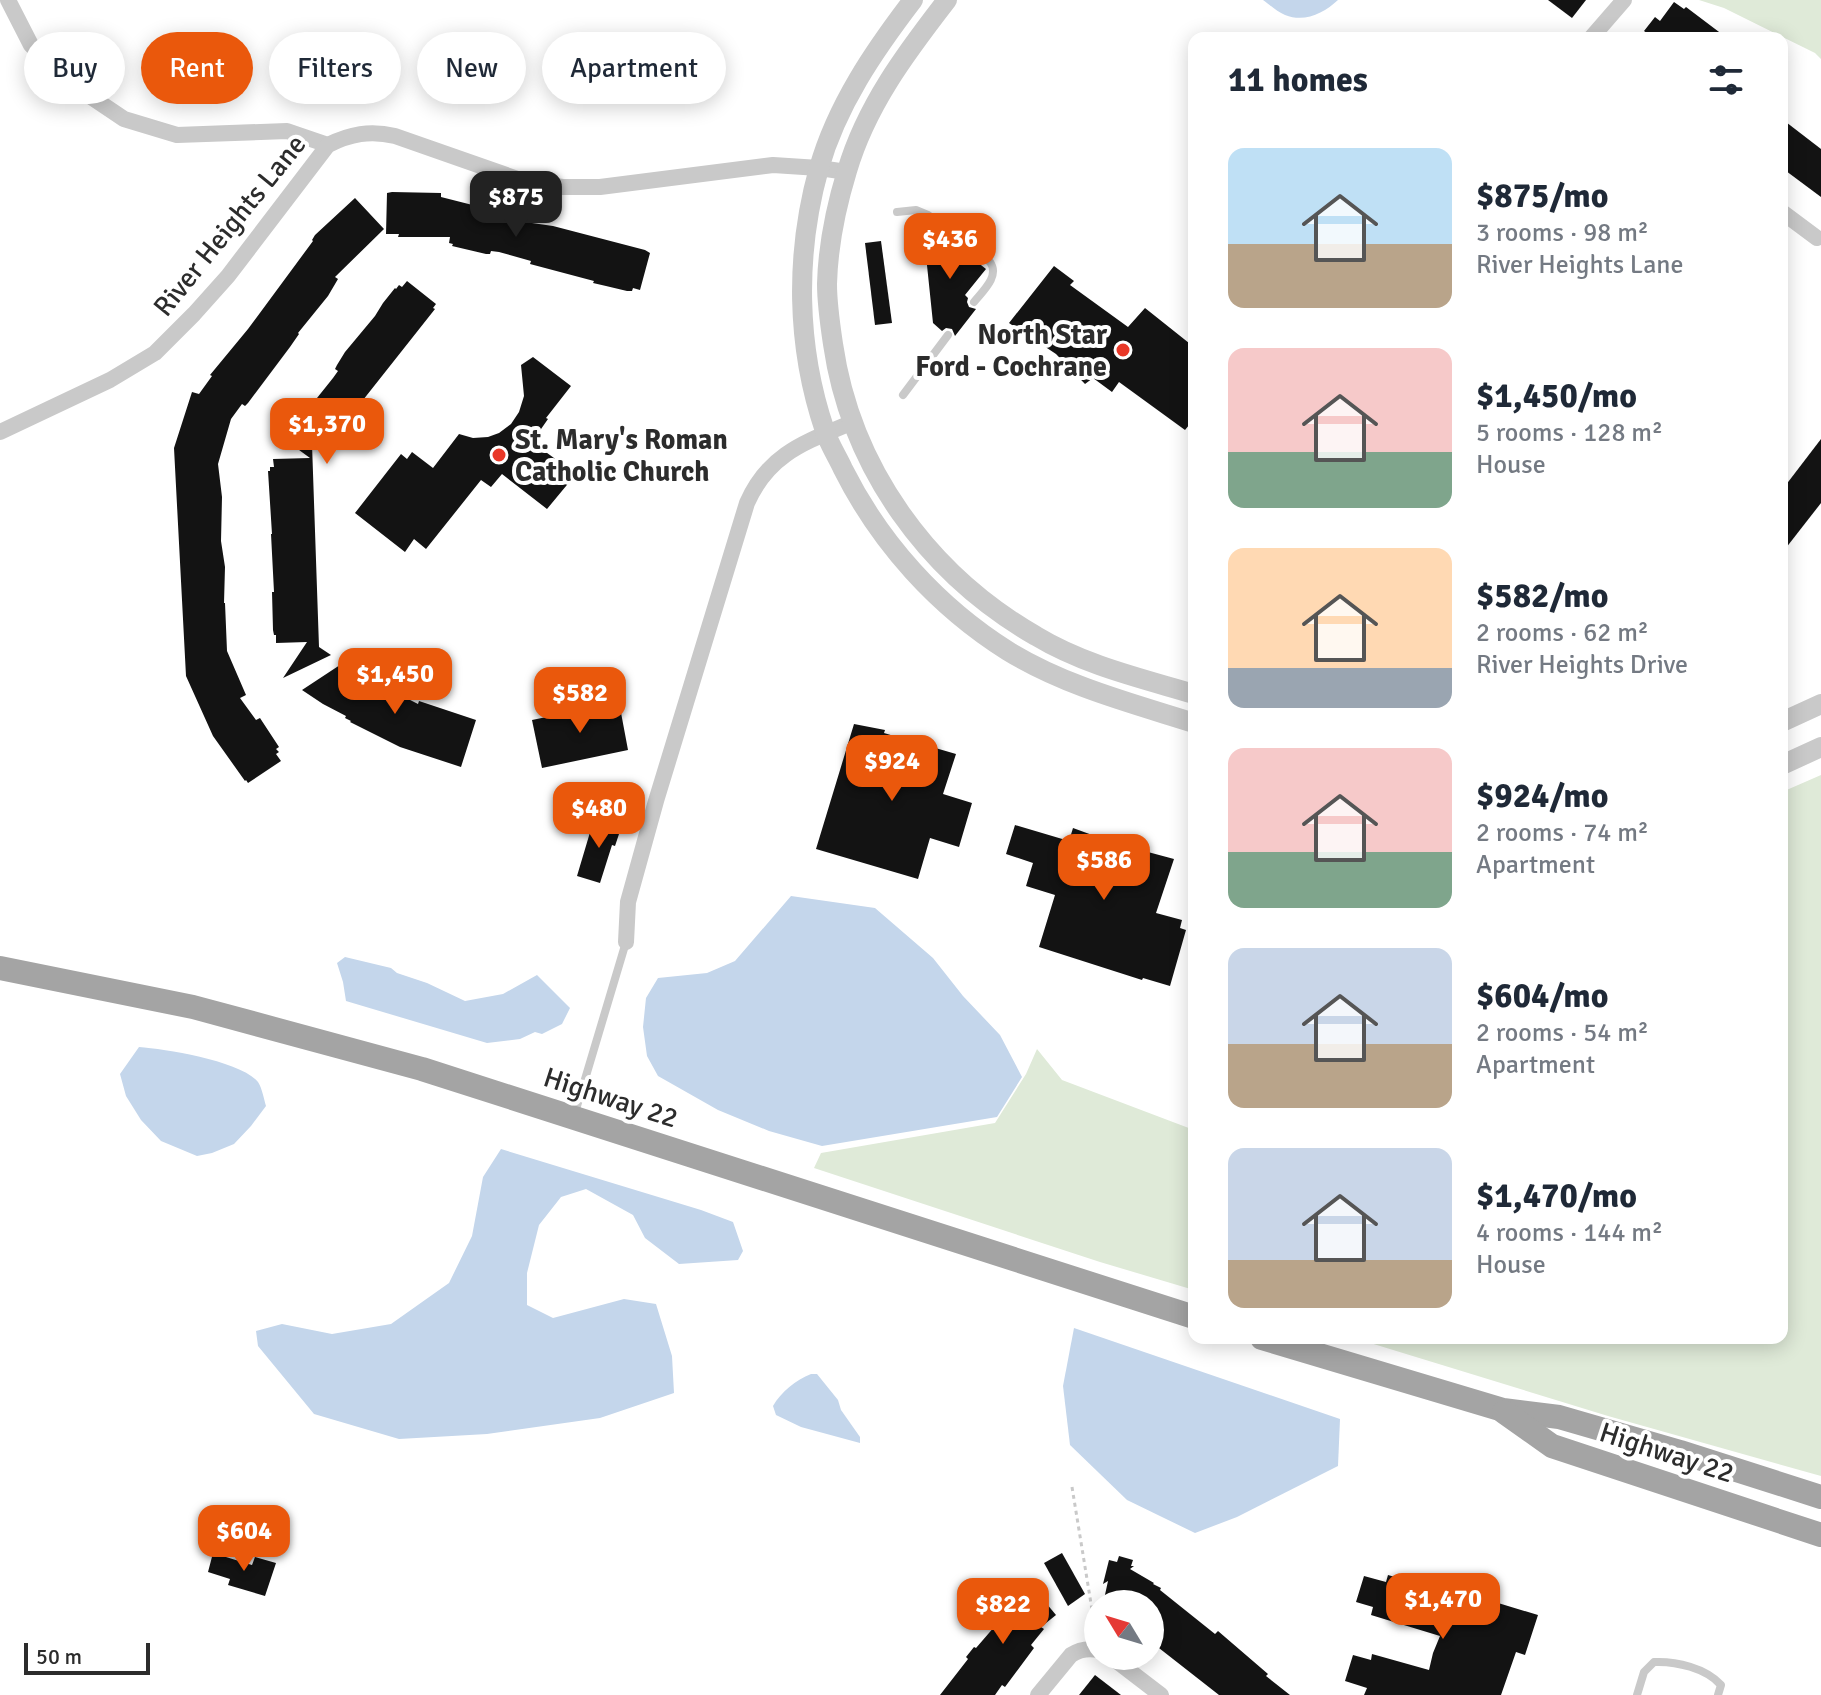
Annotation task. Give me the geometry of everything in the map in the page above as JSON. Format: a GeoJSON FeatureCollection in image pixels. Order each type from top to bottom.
{"type":"FeatureCollection","features":[{"type":"Feature","properties":{"kind":"main road","name":"Highway 22"},"geometry":{"type":"LineString","coordinates":[[0,968],[125,992],[263,1025],[422,1069],[1188,1315]]}},
{"type":"Feature","properties":{"kind":"main road","name":"Highway 22"},"geometry":{"type":"LineString","coordinates":[[1282,1344],[1503,1410],[1559,1417],[1821,1497]]}},
{"type":"Feature","properties":{"kind":"main road","name":"Highway 22"},"geometry":{"type":"LineString","coordinates":[[1503,1410],[1552,1446],[1821,1535]]}},
{"type":"Feature","properties":{"kind":"street"},"geometry":{"type":"LineString","coordinates":[[8,0],[31,45],[69,82],[124,119],[177,135],[287,131],[328,145]]}},
{"type":"Feature","properties":{"kind":"street"},"geometry":{"type":"LineString","coordinates":[[913,0],[874,52],[840,114],[819,168],[807,226],[801,298],[806,356],[825,434],[867,512],[904,561],[969,623],[1029,663],[1083,687],[1188,721]]}},
{"type":"Feature","properties":{"kind":"street"},"geometry":{"type":"LineString","coordinates":[[947,0],[877,100],[847,172],[831,239],[827,285],[835,360],[853,422],[886,493],[929,550],[975,595],[1039,638],[1098,665],[1188,692]]}},
{"type":"Feature","properties":{"kind":"street"},"geometry":{"type":"LineString","coordinates":[[1596,32],[1624,0]]}},
{"type":"Feature","properties":{"kind":"street","name":"River Heights Lane"},"geometry":{"type":"LineString","coordinates":[[0,432],[110,380],[155,353],[228,276],[328,145],[343,138],[376,132],[395,136],[529,183],[563,187],[600,187],[773,165],[847,172]]}},
{"type":"Feature","properties":{"kind":"street"},"geometry":{"type":"LineString","coordinates":[[1788,216],[1817,238]]}},
{"type":"Feature","properties":{"kind":"street"},"geometry":{"type":"LineString","coordinates":[[626,942],[628,902],[747,503],[755,485],[788,452],[853,422]]}},
{"type":"Feature","properties":{"kind":"street"},"geometry":{"type":"LineString","coordinates":[[1029,663],[1039,638]]}},
{"type":"Feature","properties":{"kind":"street"},"geometry":{"type":"LineString","coordinates":[[1788,719],[1821,704]]}},
{"type":"Feature","properties":{"kind":"street"},"geometry":{"type":"LineString","coordinates":[[1788,762],[1821,747]]}},
{"type":"Feature","properties":{"kind":"street"},"geometry":{"type":"LineString","coordinates":[[1038,1695],[1071,1655],[1084,1650]]}},
{"type":"Feature","properties":{"kind":"street"},"geometry":{"type":"LineString","coordinates":[[1128,1670],[1161,1695]]}},
{"type":"Feature","properties":{"kind":"lane"},"geometry":{"type":"LineString","coordinates":[[897,212],[916,210],[928,215],[990,262],[994,274],[974,302]]}},
{"type":"Feature","properties":{"kind":"lane"},"geometry":{"type":"LineString","coordinates":[[903,395],[948,335]]}},
{"type":"Feature","properties":{"kind":"lane"},"geometry":{"type":"LineString","coordinates":[[574,1116],[626,942]]}},
{"type":"Feature","properties":{"kind":"lane"},"geometry":{"type":"LineString","coordinates":[[1637,1695],[1644,1672],[1654,1662],[1672,1661],[1714,1677],[1721,1685],[1718,1695]]}},
{"type":"Feature","properties":{"kind":"path"},"geometry":{"type":"LineString","coordinates":[[1072,1487],[1089,1590]]}},
{"type":"Feature","properties":{"kind":"green space"},"geometry":{"type":"Polygon","coordinates":[[[1699,0],[1821,0],[1821,59],[1788,40],[1788,32],[1773,32],[1724,8],[1699,0]]]}},
{"type":"Feature","properties":{"kind":"green space"},"geometry":{"type":"Polygon","coordinates":[[[1821,775],[1821,1476],[1608,1416],[1374,1344],[1788,1344],[1788,789],[1821,775]]]}},
{"type":"Feature","properties":{"kind":"green space"},"geometry":{"type":"Polygon","coordinates":[[[1037,1049],[1062,1080],[1188,1128],[1188,1288],[814,1168],[821,1153],[995,1123],[1026,1074],[1037,1049]]]}},
{"type":"Feature","properties":{"kind":"water"},"geometry":{"type":"Polygon","coordinates":[[[1263,0],[1338,0],[1320,13],[1300,18],[1282,14],[1263,0]]]}},
{"type":"Feature","properties":{"kind":"water"},"geometry":{"type":"Polygon","coordinates":[[[791,896],[875,908],[933,958],[1000,1035],[1022,1077],[997,1117],[822,1146],[769,1131],[718,1110],[658,1076],[647,1056],[643,1027],[646,998],[658,978],[707,973],[735,961],[791,896]]]}},
{"type":"Feature","properties":{"kind":"water"},"geometry":{"type":"Polygon","coordinates":[[[345,957],[391,968],[465,1001],[503,994],[537,975],[570,1008],[562,1024],[542,1034],[535,1032],[520,1039],[487,1043],[346,1001],[337,963],[345,957]]]}},
{"type":"Feature","properties":{"kind":"water"},"geometry":{"type":"Polygon","coordinates":[[[139,1047],[184,1053],[236,1068],[258,1082],[266,1106],[234,1144],[212,1153],[197,1156],[161,1141],[141,1120],[126,1096],[120,1074],[139,1047]]]}},
{"type":"Feature","properties":{"kind":"water"},"geometry":{"type":"Polygon","coordinates":[[[501,1149],[733,1222],[743,1251],[738,1260],[679,1264],[645,1238],[633,1215],[586,1189],[561,1197],[539,1225],[527,1273],[527,1305],[553,1318],[624,1299],[656,1304],[672,1356],[674,1393],[600,1418],[487,1434],[399,1439],[314,1414],[258,1346],[256,1331],[282,1324],[332,1334],[391,1324],[449,1283],[472,1236],[483,1177],[501,1149]]]}},
{"type":"Feature","properties":{"kind":"water"},"geometry":{"type":"Polygon","coordinates":[[[1074,1328],[1340,1419],[1338,1466],[1237,1517],[1195,1533],[1127,1500],[1070,1445],[1063,1386],[1074,1328]]]}},
{"type":"Feature","properties":{"kind":"water"},"geometry":{"type":"Polygon","coordinates":[[[817,1374],[838,1400],[841,1410],[860,1437],[860,1443],[801,1427],[776,1415],[773,1406],[780,1396],[794,1383],[817,1374]]]}},
{"type":"Feature","properties":{"kind":"building"},"geometry":{"type":"Polygon","coordinates":[[[1548,0],[1586,0],[1572,18],[1548,0]]]}},
{"type":"Feature","properties":{"kind":"building"},"geometry":{"type":"Polygon","coordinates":[[[1674,2],[1684,9],[1686,7],[1719,32],[1644,31],[1655,17],[1660,21],[1674,2]]]}},
{"type":"Feature","properties":{"kind":"building"},"geometry":{"type":"Polygon","coordinates":[[[1788,124],[1821,149],[1821,197],[1788,172],[1788,124]]]}},
{"type":"Feature","properties":{"kind":"building"},"geometry":{"type":"Polygon","coordinates":[[[387,193],[441,193],[441,197],[532,223],[645,250],[650,253],[640,290],[633,288],[627,291],[593,283],[499,252],[486,254],[452,246],[450,237],[398,237],[399,234],[386,234],[387,193]]]}},
{"type":"Feature","properties":{"kind":"building"},"geometry":{"type":"Polygon","coordinates":[[[355,198],[384,229],[335,277],[338,279],[328,296],[248,403],[245,406],[242,404],[231,419],[218,464],[222,497],[221,541],[225,567],[227,651],[246,695],[240,698],[256,720],[260,718],[279,747],[276,754],[281,761],[248,783],[213,736],[186,676],[174,448],[192,392],[199,394],[315,235],[355,198]]]}},
{"type":"Feature","properties":{"kind":"building"},"geometry":{"type":"Polygon","coordinates":[[[928,223],[986,269],[965,295],[969,307],[976,309],[955,336],[952,329],[942,331],[933,323],[925,246],[928,223]]]}},
{"type":"Feature","properties":{"kind":"building"},"geometry":{"type":"Polygon","coordinates":[[[881,241],[892,323],[875,325],[865,243],[881,241]]]}},
{"type":"Feature","properties":{"kind":"building","name":"North Star Ford - Cochrane"},"geometry":{"type":"Polygon","coordinates":[[[1054,266],[1074,281],[1070,285],[1128,327],[1145,308],[1188,342],[1188,426],[1185,430],[1119,382],[1112,392],[1093,378],[1085,384],[1056,354],[1009,323],[1054,266]]]}},
{"type":"Feature","properties":{"kind":"building"},"geometry":{"type":"Polygon","coordinates":[[[407,281],[436,304],[435,309],[348,419],[347,426],[327,452],[312,444],[319,647],[331,655],[283,678],[307,642],[276,643],[274,635],[268,471],[274,467],[273,459],[310,458],[284,439],[289,432],[287,430],[306,404],[310,401],[313,403],[333,378],[345,352],[395,288],[399,285],[402,287],[407,281]]]}},
{"type":"Feature","properties":{"kind":"building","name":"St. Mary's Roman Catholic Church"},"geometry":{"type":"Polygon","coordinates":[[[533,357],[571,386],[532,442],[576,474],[547,509],[502,474],[491,487],[481,480],[426,549],[414,539],[405,552],[355,513],[401,454],[407,459],[412,452],[433,468],[459,434],[473,438],[488,437],[511,424],[524,396],[521,365],[533,357]]]}},
{"type":"Feature","properties":{"kind":"building"},"geometry":{"type":"Polygon","coordinates":[[[1821,439],[1821,503],[1788,545],[1788,482],[1821,439]]]}},
{"type":"Feature","properties":{"kind":"building"},"geometry":{"type":"Polygon","coordinates":[[[343,663],[418,704],[419,701],[476,720],[461,767],[400,747],[350,722],[346,716],[302,690],[343,663]]]}},
{"type":"Feature","properties":{"kind":"building"},"geometry":{"type":"Polygon","coordinates":[[[619,702],[628,750],[542,768],[532,720],[619,702]]]}},
{"type":"Feature","properties":{"kind":"building"},"geometry":{"type":"Polygon","coordinates":[[[854,724],[885,730],[884,733],[914,742],[915,735],[934,741],[932,747],[956,754],[943,794],[972,803],[959,847],[930,838],[918,879],[816,849],[854,724]]]}},
{"type":"Feature","properties":{"kind":"building"},"geometry":{"type":"Polygon","coordinates":[[[599,818],[622,825],[600,883],[577,876],[591,829],[595,830],[599,818]]]}},
{"type":"Feature","properties":{"kind":"building"},"geometry":{"type":"Polygon","coordinates":[[[1015,825],[1069,841],[1073,828],[1114,843],[1116,835],[1135,841],[1133,848],[1174,859],[1156,913],[1182,920],[1180,928],[1186,930],[1170,986],[1039,947],[1055,895],[1026,886],[1033,863],[1006,854],[1015,825]]]}},
{"type":"Feature","properties":{"kind":"building"},"geometry":{"type":"Polygon","coordinates":[[[213,1553],[252,1565],[255,1557],[276,1563],[265,1596],[228,1585],[230,1579],[208,1572],[213,1553]]]}},
{"type":"Feature","properties":{"kind":"building"},"geometry":{"type":"Polygon","coordinates":[[[1062,1553],[1084,1595],[1068,1606],[1044,1563],[1062,1553]]]}},
{"type":"Feature","properties":{"kind":"building"},"geometry":{"type":"Polygon","coordinates":[[[1119,1556],[1133,1560],[1131,1566],[1134,1566],[1130,1569],[1160,1590],[1106,1590],[1108,1581],[1103,1584],[1109,1560],[1117,1562],[1119,1556]]]}},
{"type":"Feature","properties":{"kind":"building"},"geometry":{"type":"Polygon","coordinates":[[[1388,1575],[1458,1596],[1461,1588],[1486,1596],[1485,1599],[1538,1615],[1525,1655],[1516,1652],[1501,1695],[1364,1695],[1367,1688],[1345,1681],[1353,1655],[1371,1660],[1372,1654],[1429,1670],[1440,1636],[1371,1615],[1373,1607],[1356,1602],[1364,1576],[1386,1582],[1388,1575]]]}},
{"type":"Feature","properties":{"kind":"building"},"geometry":{"type":"Polygon","coordinates":[[[1026,1579],[1056,1615],[1041,1627],[1044,1629],[1031,1645],[1034,1648],[1005,1687],[1002,1685],[995,1695],[940,1695],[974,1647],[1008,1611],[1004,1608],[1019,1590],[1016,1587],[1026,1579]]]}},
{"type":"Feature","properties":{"kind":"building"},"geometry":{"type":"Polygon","coordinates":[[[1164,1593],[1215,1634],[1218,1631],[1290,1695],[1219,1695],[1164,1652],[1164,1593]]]}},
{"type":"Feature","properties":{"kind":"building"},"geometry":{"type":"Polygon","coordinates":[[[1095,1675],[1121,1695],[1079,1695],[1095,1675]]]}},
{"type":"Feature","properties":{"kind":"place","name":"North Star Ford - Cochrane"},"geometry":{"type":"Point","coordinates":[1123,350]}},
{"type":"Feature","properties":{"kind":"place","name":"St. Mary's Roman Catholic Church"},"geometry":{"type":"Point","coordinates":[499,455]}}]}
